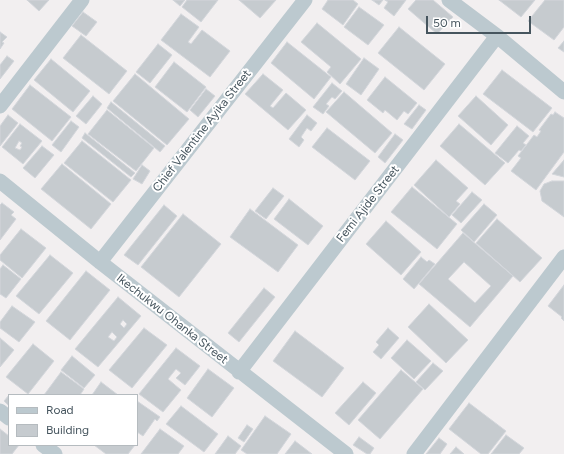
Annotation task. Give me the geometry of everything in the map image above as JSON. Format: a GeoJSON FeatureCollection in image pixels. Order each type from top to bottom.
{"type":"FeatureCollection","features":[{"type":"Feature","properties":{"kind":"street"},"geometry":{"type":"LineString","coordinates":[[0,106],[82,0]]}},
{"type":"Feature","properties":{"kind":"street","name":"Chief Valentine Ayika Street"},"geometry":{"type":"LineString","coordinates":[[100,262],[305,0]]}},
{"type":"Feature","properties":{"kind":"street"},"geometry":{"type":"LineString","coordinates":[[449,0],[497,36],[564,92]]}},
{"type":"Feature","properties":{"kind":"street","name":"Femi Ajide Street"},"geometry":{"type":"LineString","coordinates":[[239,372],[497,36]]}},
{"type":"Feature","properties":{"kind":"street","name":"Ikechukwu Ohanka Street"},"geometry":{"type":"LineString","coordinates":[[0,181],[239,372],[346,454]]}},
{"type":"Feature","properties":{"kind":"street"},"geometry":{"type":"LineString","coordinates":[[414,454],[564,257]]}},
{"type":"Feature","properties":{"kind":"street"},"geometry":{"type":"LineString","coordinates":[[0,411],[8,417]]}},
{"type":"Feature","properties":{"kind":"building"},"geometry":{"type":"Polygon","coordinates":[[[27,0],[49,0],[39,11],[27,0]]]}},
{"type":"Feature","properties":{"kind":"building"},"geometry":{"type":"Polygon","coordinates":[[[173,0],[185,0],[180,6],[173,0]]]}},
{"type":"Feature","properties":{"kind":"building"},"geometry":{"type":"Polygon","coordinates":[[[187,0],[218,0],[201,22],[182,7],[187,0]]]}},
{"type":"Feature","properties":{"kind":"building"},"geometry":{"type":"Polygon","coordinates":[[[239,0],[276,0],[260,18],[239,0]]]}},
{"type":"Feature","properties":{"kind":"building"},"geometry":{"type":"Polygon","coordinates":[[[328,0],[353,0],[358,4],[343,25],[322,9],[328,0]]]}},
{"type":"Feature","properties":{"kind":"building"},"geometry":{"type":"Polygon","coordinates":[[[372,0],[383,0],[379,5],[372,0]]]}},
{"type":"Feature","properties":{"kind":"building"},"geometry":{"type":"Polygon","coordinates":[[[385,0],[406,0],[394,16],[384,8],[388,2],[385,0]]]}},
{"type":"Feature","properties":{"kind":"building"},"geometry":{"type":"Polygon","coordinates":[[[416,0],[433,0],[453,17],[437,34],[408,9],[416,0]]]}},
{"type":"Feature","properties":{"kind":"building"},"geometry":{"type":"Polygon","coordinates":[[[499,0],[535,0],[521,17],[499,0]]]}},
{"type":"Feature","properties":{"kind":"building"},"geometry":{"type":"Polygon","coordinates":[[[545,0],[564,0],[564,27],[554,40],[528,21],[545,0]]]}},
{"type":"Feature","properties":{"kind":"building"},"geometry":{"type":"Polygon","coordinates":[[[359,7],[384,25],[368,45],[344,27],[359,7]]]}},
{"type":"Feature","properties":{"kind":"building"},"geometry":{"type":"Polygon","coordinates":[[[83,12],[97,22],[86,36],[72,26],[83,12]]]}},
{"type":"Feature","properties":{"kind":"building"},"geometry":{"type":"Polygon","coordinates":[[[181,14],[199,27],[188,42],[191,44],[202,30],[230,51],[210,77],[161,40],[181,14]]]}},
{"type":"Feature","properties":{"kind":"building"},"geometry":{"type":"Polygon","coordinates":[[[317,23],[361,59],[340,84],[327,72],[331,67],[301,42],[317,23]]]}},
{"type":"Feature","properties":{"kind":"building"},"geometry":{"type":"Polygon","coordinates":[[[399,27],[445,64],[424,90],[378,53],[399,27]]]}},
{"type":"Feature","properties":{"kind":"building"},"geometry":{"type":"Polygon","coordinates":[[[0,32],[7,37],[2,42],[4,43],[0,49],[0,32]]]}},
{"type":"Feature","properties":{"kind":"building"},"geometry":{"type":"Polygon","coordinates":[[[81,35],[127,71],[109,94],[63,58],[81,35]]]}},
{"type":"Feature","properties":{"kind":"building"},"geometry":{"type":"Polygon","coordinates":[[[564,41],[564,52],[558,48],[564,41]]]}},
{"type":"Feature","properties":{"kind":"building"},"geometry":{"type":"Polygon","coordinates":[[[287,42],[331,77],[314,99],[271,63],[287,42]]]}},
{"type":"Feature","properties":{"kind":"building"},"geometry":{"type":"Polygon","coordinates":[[[158,44],[172,55],[150,83],[136,72],[158,44]]]}},
{"type":"Feature","properties":{"kind":"building"},"geometry":{"type":"Polygon","coordinates":[[[7,56],[14,61],[0,79],[0,65],[7,56]]]}},
{"type":"Feature","properties":{"kind":"building"},"geometry":{"type":"Polygon","coordinates":[[[364,58],[379,69],[361,95],[346,84],[364,58]]]}},
{"type":"Feature","properties":{"kind":"building"},"geometry":{"type":"Polygon","coordinates":[[[51,59],[90,91],[73,112],[34,80],[51,59]]]}},
{"type":"Feature","properties":{"kind":"building"},"geometry":{"type":"Polygon","coordinates":[[[174,62],[206,87],[187,112],[155,87],[174,62]]]}},
{"type":"Feature","properties":{"kind":"building"},"geometry":{"type":"Polygon","coordinates":[[[502,70],[552,108],[533,132],[483,94],[502,70]]]}},
{"type":"Feature","properties":{"kind":"building"},"geometry":{"type":"Polygon","coordinates":[[[135,74],[189,119],[167,145],[113,101],[135,74]]]}},
{"type":"Feature","properties":{"kind":"building"},"geometry":{"type":"Polygon","coordinates":[[[263,74],[283,90],[270,106],[273,108],[286,93],[306,110],[288,130],[245,94],[263,74]]]}},
{"type":"Feature","properties":{"kind":"building"},"geometry":{"type":"Polygon","coordinates":[[[385,77],[417,103],[408,114],[404,111],[397,120],[385,110],[383,113],[367,100],[385,77]]]}},
{"type":"Feature","properties":{"kind":"building"},"geometry":{"type":"Polygon","coordinates":[[[332,83],[342,91],[335,99],[332,97],[326,104],[329,106],[323,114],[313,107],[332,83]]]}},
{"type":"Feature","properties":{"kind":"building"},"geometry":{"type":"Polygon","coordinates":[[[30,85],[71,117],[52,141],[12,109],[30,85]]]}},
{"type":"Feature","properties":{"kind":"building"},"geometry":{"type":"Polygon","coordinates":[[[206,89],[215,96],[198,117],[190,110],[206,89]]]}},
{"type":"Feature","properties":{"kind":"building"},"geometry":{"type":"Polygon","coordinates":[[[344,92],[392,133],[375,153],[326,112],[344,92]]]}},
{"type":"Feature","properties":{"kind":"building"},"geometry":{"type":"Polygon","coordinates":[[[93,96],[102,104],[86,124],[76,116],[93,96]]]}},
{"type":"Feature","properties":{"kind":"building"},"geometry":{"type":"Polygon","coordinates":[[[476,96],[508,125],[491,145],[458,116],[476,96]]]}},
{"type":"Feature","properties":{"kind":"building"},"geometry":{"type":"Polygon","coordinates":[[[111,102],[165,146],[160,152],[107,108],[111,102]]]}},
{"type":"Feature","properties":{"kind":"building"},"geometry":{"type":"Polygon","coordinates":[[[419,105],[426,110],[412,129],[404,124],[419,105]]]}},
{"type":"Feature","properties":{"kind":"building"},"geometry":{"type":"Polygon","coordinates":[[[107,110],[154,148],[136,171],[88,134],[107,110]]]}},
{"type":"Feature","properties":{"kind":"building"},"geometry":{"type":"Polygon","coordinates":[[[555,112],[564,118],[564,152],[536,190],[511,171],[521,158],[518,156],[534,135],[537,137],[541,131],[539,130],[551,114],[553,115],[555,112]]]}},
{"type":"Feature","properties":{"kind":"building"},"geometry":{"type":"Polygon","coordinates":[[[8,115],[18,123],[0,146],[0,126],[8,115]]]}},
{"type":"Feature","properties":{"kind":"building"},"geometry":{"type":"Polygon","coordinates":[[[307,115],[317,123],[311,131],[307,128],[301,137],[304,140],[299,147],[289,139],[307,115]]]}},
{"type":"Feature","properties":{"kind":"building"},"geometry":{"type":"Polygon","coordinates":[[[71,121],[79,127],[61,152],[52,145],[71,121]]]}},
{"type":"Feature","properties":{"kind":"building"},"geometry":{"type":"Polygon","coordinates":[[[20,124],[42,141],[23,164],[2,147],[20,124]],[[19,141],[15,148],[20,150],[22,143],[19,141]]]}},
{"type":"Feature","properties":{"kind":"building"},"geometry":{"type":"Polygon","coordinates":[[[459,124],[505,163],[485,185],[440,146],[459,124]]]}},
{"type":"Feature","properties":{"kind":"building"},"geometry":{"type":"Polygon","coordinates":[[[517,126],[529,136],[523,143],[526,145],[521,151],[519,150],[508,163],[495,153],[517,126]]]}},
{"type":"Feature","properties":{"kind":"building"},"geometry":{"type":"Polygon","coordinates":[[[327,128],[370,161],[355,180],[312,147],[327,128]]]}},
{"type":"Feature","properties":{"kind":"building"},"geometry":{"type":"Polygon","coordinates":[[[85,133],[135,173],[131,177],[82,138],[85,133]]]}},
{"type":"Feature","properties":{"kind":"building"},"geometry":{"type":"Polygon","coordinates":[[[395,134],[403,140],[385,163],[378,157],[395,134]]]}},
{"type":"Feature","properties":{"kind":"building"},"geometry":{"type":"Polygon","coordinates":[[[82,141],[131,180],[113,202],[64,163],[82,141]]]}},
{"type":"Feature","properties":{"kind":"building"},"geometry":{"type":"Polygon","coordinates":[[[42,146],[54,155],[35,178],[23,168],[42,146]]]}},
{"type":"Feature","properties":{"kind":"building"},"geometry":{"type":"Polygon","coordinates":[[[436,160],[468,188],[456,201],[460,204],[449,217],[414,185],[436,160]]]}},
{"type":"Feature","properties":{"kind":"building"},"geometry":{"type":"Polygon","coordinates":[[[564,160],[564,177],[552,174],[564,160]]]}},
{"type":"Feature","properties":{"kind":"building"},"geometry":{"type":"Polygon","coordinates":[[[62,164],[111,204],[91,229],[41,189],[62,164]]]}},
{"type":"Feature","properties":{"kind":"building"},"geometry":{"type":"Polygon","coordinates":[[[142,165],[150,171],[142,184],[133,179],[142,165]]]}},
{"type":"Feature","properties":{"kind":"building"},"geometry":{"type":"Polygon","coordinates":[[[552,181],[564,181],[564,217],[542,201],[540,191],[544,184],[552,181]]]}},
{"type":"Feature","properties":{"kind":"building"},"geometry":{"type":"Polygon","coordinates":[[[412,187],[457,224],[437,249],[391,212],[412,187]]]}},
{"type":"Feature","properties":{"kind":"building"},"geometry":{"type":"Polygon","coordinates":[[[273,188],[284,196],[266,219],[255,211],[273,188]]]}},
{"type":"Feature","properties":{"kind":"building"},"geometry":{"type":"Polygon","coordinates":[[[472,192],[482,200],[461,223],[452,215],[472,192]]]}},
{"type":"Feature","properties":{"kind":"building"},"geometry":{"type":"Polygon","coordinates":[[[289,199],[323,226],[308,245],[274,219],[289,199]]]}},
{"type":"Feature","properties":{"kind":"building"},"geometry":{"type":"Polygon","coordinates":[[[2,203],[14,212],[11,215],[16,219],[0,240],[0,205],[2,203]]]}},
{"type":"Feature","properties":{"kind":"building"},"geometry":{"type":"Polygon","coordinates":[[[484,204],[497,215],[474,242],[461,230],[484,204]]]}},
{"type":"Feature","properties":{"kind":"building"},"geometry":{"type":"Polygon","coordinates":[[[164,205],[177,216],[138,265],[124,255],[164,205]]]}},
{"type":"Feature","properties":{"kind":"building"},"geometry":{"type":"Polygon","coordinates":[[[250,209],[298,245],[278,272],[230,237],[250,209]]]}},
{"type":"Feature","properties":{"kind":"building"},"geometry":{"type":"Polygon","coordinates":[[[183,214],[221,244],[179,297],[141,267],[183,214]]]}},
{"type":"Feature","properties":{"kind":"building"},"geometry":{"type":"Polygon","coordinates":[[[497,219],[542,258],[520,282],[476,243],[497,219]]]}},
{"type":"Feature","properties":{"kind":"building"},"geometry":{"type":"Polygon","coordinates":[[[386,221],[421,252],[401,275],[366,244],[386,221]]]}},
{"type":"Feature","properties":{"kind":"building"},"geometry":{"type":"Polygon","coordinates":[[[21,229],[46,248],[22,278],[0,260],[0,255],[21,229]]]}},
{"type":"Feature","properties":{"kind":"building"},"geometry":{"type":"Polygon","coordinates":[[[463,233],[513,276],[470,327],[419,284],[463,233]],[[464,262],[448,279],[475,303],[491,286],[464,262]]]}},
{"type":"Feature","properties":{"kind":"building"},"geometry":{"type":"Polygon","coordinates":[[[50,255],[73,273],[39,314],[16,296],[50,255]]]}},
{"type":"Feature","properties":{"kind":"building"},"geometry":{"type":"Polygon","coordinates":[[[421,257],[427,262],[429,260],[435,264],[414,289],[403,279],[421,257]]]}},
{"type":"Feature","properties":{"kind":"building"},"geometry":{"type":"Polygon","coordinates":[[[3,265],[21,279],[6,298],[0,294],[0,269],[3,265]]]}},
{"type":"Feature","properties":{"kind":"building"},"geometry":{"type":"Polygon","coordinates":[[[86,271],[110,290],[70,340],[46,321],[86,271]]]}},
{"type":"Feature","properties":{"kind":"building"},"geometry":{"type":"Polygon","coordinates":[[[564,285],[564,321],[561,318],[562,317],[548,306],[564,285]]]}},
{"type":"Feature","properties":{"kind":"building"},"geometry":{"type":"Polygon","coordinates":[[[264,288],[275,297],[239,342],[228,333],[264,288]]]}},
{"type":"Feature","properties":{"kind":"building"},"geometry":{"type":"Polygon","coordinates":[[[118,297],[141,316],[98,367],[75,349],[118,297]],[[123,320],[120,324],[124,328],[127,324],[123,320]],[[112,332],[108,337],[114,341],[117,337],[112,332]]]}},
{"type":"Feature","properties":{"kind":"building"},"geometry":{"type":"Polygon","coordinates":[[[429,304],[468,340],[446,363],[408,327],[429,304]]]}},
{"type":"Feature","properties":{"kind":"building"},"geometry":{"type":"Polygon","coordinates":[[[12,306],[35,322],[19,342],[0,328],[0,322],[12,306]]]}},
{"type":"Feature","properties":{"kind":"building"},"geometry":{"type":"Polygon","coordinates":[[[144,328],[167,345],[132,388],[109,370],[144,328]]]}},
{"type":"Feature","properties":{"kind":"building"},"geometry":{"type":"Polygon","coordinates":[[[388,328],[399,338],[381,359],[373,352],[379,345],[376,342],[388,328]]]}},
{"type":"Feature","properties":{"kind":"building"},"geometry":{"type":"Polygon","coordinates":[[[295,331],[344,368],[322,397],[273,361],[295,331]]]}},
{"type":"Feature","properties":{"kind":"building"},"geometry":{"type":"Polygon","coordinates":[[[0,338],[14,350],[0,367],[0,338]]]}},
{"type":"Feature","properties":{"kind":"building"},"geometry":{"type":"Polygon","coordinates":[[[407,340],[431,361],[414,379],[391,358],[407,340]]]}},
{"type":"Feature","properties":{"kind":"building"},"geometry":{"type":"Polygon","coordinates":[[[33,344],[54,361],[28,394],[6,377],[33,344]]]}},
{"type":"Feature","properties":{"kind":"building"},"geometry":{"type":"Polygon","coordinates":[[[176,348],[200,366],[185,385],[176,378],[181,373],[176,369],[168,379],[181,390],[163,412],[139,394],[176,348]]]}},
{"type":"Feature","properties":{"kind":"building"},"geometry":{"type":"Polygon","coordinates":[[[72,356],[95,375],[84,388],[61,370],[72,356]]]}},
{"type":"Feature","properties":{"kind":"building"},"geometry":{"type":"Polygon","coordinates":[[[433,363],[443,371],[425,390],[416,382],[433,363]]]}},
{"type":"Feature","properties":{"kind":"building"},"geometry":{"type":"Polygon","coordinates":[[[208,369],[234,388],[212,417],[187,398],[208,369]]]}},
{"type":"Feature","properties":{"kind":"building"},"geometry":{"type":"Polygon","coordinates":[[[401,370],[423,389],[380,439],[358,420],[401,370]]]}},
{"type":"Feature","properties":{"kind":"building"},"geometry":{"type":"Polygon","coordinates":[[[61,372],[84,389],[81,394],[45,394],[61,372]]]}},
{"type":"Feature","properties":{"kind":"building"},"geometry":{"type":"Polygon","coordinates":[[[101,382],[117,394],[93,394],[101,382]]]}},
{"type":"Feature","properties":{"kind":"building"},"geometry":{"type":"Polygon","coordinates":[[[363,382],[376,393],[349,425],[335,413],[363,382]]]}},
{"type":"Feature","properties":{"kind":"building"},"geometry":{"type":"Polygon","coordinates":[[[8,396],[8,405],[4,401],[8,396]]]}},
{"type":"Feature","properties":{"kind":"building"},"geometry":{"type":"Polygon","coordinates":[[[138,402],[160,417],[157,421],[155,419],[143,436],[138,433],[138,402]]]}},
{"type":"Feature","properties":{"kind":"building"},"geometry":{"type":"Polygon","coordinates":[[[469,403],[506,431],[488,454],[481,454],[449,429],[469,403]]]}},
{"type":"Feature","properties":{"kind":"building"},"geometry":{"type":"Polygon","coordinates":[[[181,406],[218,434],[204,452],[166,424],[181,406]]]}},
{"type":"Feature","properties":{"kind":"building"},"geometry":{"type":"Polygon","coordinates":[[[265,416],[291,434],[277,454],[247,454],[241,450],[265,416]]]}},
{"type":"Feature","properties":{"kind":"building"},"geometry":{"type":"Polygon","coordinates":[[[247,425],[253,429],[244,442],[238,438],[247,425]]]}},
{"type":"Feature","properties":{"kind":"building"},"geometry":{"type":"Polygon","coordinates":[[[0,429],[8,435],[8,446],[18,446],[12,454],[0,454],[0,429]]]}},
{"type":"Feature","properties":{"kind":"building"},"geometry":{"type":"Polygon","coordinates":[[[160,429],[184,446],[178,454],[141,454],[160,429]]]}},
{"type":"Feature","properties":{"kind":"building"},"geometry":{"type":"Polygon","coordinates":[[[506,435],[524,448],[519,454],[491,454],[506,435]]]}},
{"type":"Feature","properties":{"kind":"building"},"geometry":{"type":"Polygon","coordinates":[[[228,436],[241,446],[235,454],[215,454],[228,436]]]}},
{"type":"Feature","properties":{"kind":"building"},"geometry":{"type":"Polygon","coordinates":[[[359,437],[374,448],[370,454],[367,454],[353,445],[359,437]]]}},
{"type":"Feature","properties":{"kind":"building"},"geometry":{"type":"Polygon","coordinates":[[[439,438],[447,444],[440,454],[426,454],[439,438]]]}},
{"type":"Feature","properties":{"kind":"building"},"geometry":{"type":"Polygon","coordinates":[[[295,441],[312,454],[285,454],[295,441]]]}},
{"type":"Feature","properties":{"kind":"building"},"geometry":{"type":"Polygon","coordinates":[[[95,446],[134,446],[128,454],[106,454],[95,446]]]}},
{"type":"Feature","properties":{"kind":"building"},"geometry":{"type":"Polygon","coordinates":[[[456,447],[464,454],[450,454],[456,447]]]}}]}
